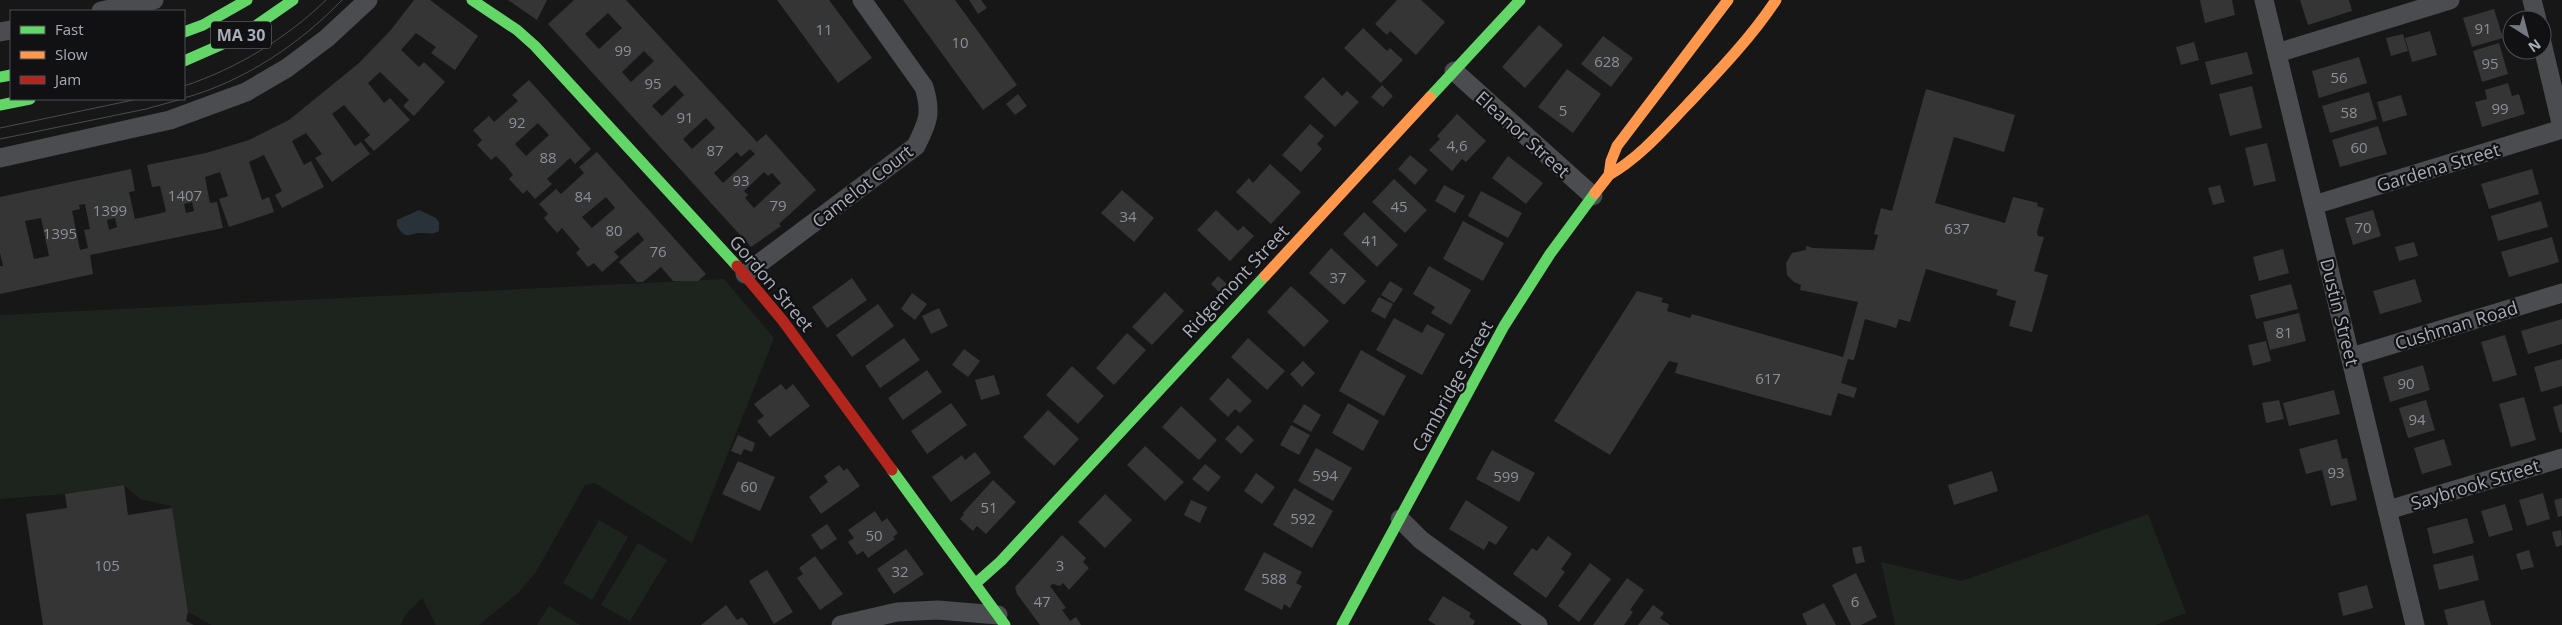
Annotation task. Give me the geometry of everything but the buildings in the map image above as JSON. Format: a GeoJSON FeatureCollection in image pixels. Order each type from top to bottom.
{"type":"FeatureCollection","features":[{"type":"Feature","properties":{"kind":"street"},"geometry":{"type":"LineString","coordinates":[[106,10],[154,0]]}},
{"type":"Feature","properties":{"kind":"street","name":"MA 30"},"geometry":{"type":"LineString","coordinates":[[185,32],[203,25],[247,0]]}},
{"type":"Feature","properties":{"kind":"street","name":"MA 30"},"geometry":{"type":"LineString","coordinates":[[185,61],[212,50],[254,28],[293,0]]}},
{"type":"Feature","properties":{"kind":"street"},"geometry":{"type":"LineString","coordinates":[[0,158],[170,120],[246,92],[295,62],[326,38],[368,0]]}},
{"type":"Feature","properties":{"kind":"street","name":"Gordon Street"},"geometry":{"type":"LineString","coordinates":[[472,0],[517,30],[535,46],[745,274],[784,321],[1002,620]]}},
{"type":"Feature","properties":{"kind":"street","name":"Camelot Court"},"geometry":{"type":"LineString","coordinates":[[745,274],[916,146],[928,122],[929,104],[924,87],[862,0]]}},
{"type":"Feature","properties":{"kind":"street","name":"Ridgemont Street"},"geometry":{"type":"LineString","coordinates":[[975,584],[1001,561],[1520,0]]}},
{"type":"Feature","properties":{"kind":"street","name":"Cambridge Street"},"geometry":{"type":"LineString","coordinates":[[1608,175],[1611,161],[1618,146],[1728,0]]}},
{"type":"Feature","properties":{"kind":"street","name":"Cambridge Street"},"geometry":{"type":"LineString","coordinates":[[1342,625],[1504,326],[1550,254],[1608,175],[1636,158],[1714,77],[1744,44],[1776,0]]}},
{"type":"Feature","properties":{"kind":"street","name":"Dustin Street"},"geometry":{"type":"LineString","coordinates":[[2264,0],[2416,625]]}},
{"type":"Feature","properties":{"kind":"street"},"geometry":{"type":"LineString","coordinates":[[2277,53],[2450,0]]}},
{"type":"Feature","properties":{"kind":"street"},"geometry":{"type":"LineString","coordinates":[[2546,60],[2562,128]]}},
{"type":"Feature","properties":{"kind":"street","name":"Eleanor Street"},"geometry":{"type":"LineString","coordinates":[[1454,71],[1593,196]]}},
{"type":"Feature","properties":{"kind":"street"},"geometry":{"type":"LineString","coordinates":[[0,105],[25,100]]}},
{"type":"Feature","properties":{"kind":"street","name":"Gardena Street"},"geometry":{"type":"LineString","coordinates":[[2314,205],[2562,128]]}},
{"type":"Feature","properties":{"kind":"street","name":"Cushman Road"},"geometry":{"type":"LineString","coordinates":[[2351,357],[2562,293]]}},
{"type":"Feature","properties":{"kind":"street","name":"Saybrook Street"},"geometry":{"type":"LineString","coordinates":[[2388,510],[2562,458]]}},
{"type":"Feature","properties":{"kind":"street"},"geometry":{"type":"LineString","coordinates":[[1400,518],[1421,540],[1538,625]]}},
{"type":"Feature","properties":{"kind":"street"},"geometry":{"type":"LineString","coordinates":[[840,625],[897,612],[938,610],[1002,620]]}},
{"type":"Feature","properties":{"kind":"shaded area"},"geometry":{"type":"Polygon","coordinates":[[[419,210],[436,218],[439,222],[439,231],[406,235],[400,231],[397,226],[397,220],[419,210]]]}},
{"type":"Feature","properties":{"kind":"shaded area"},"geometry":{"type":"Polygon","coordinates":[[[724,279],[774,338],[692,543],[595,483],[585,485],[536,572],[519,592],[479,625],[436,625],[422,598],[407,613],[400,625],[212,625],[188,612],[171,506],[140,499],[124,485],[65,494],[0,499],[0,315],[724,279]]]}},
{"type":"Feature","properties":{"kind":"shaded area"},"geometry":{"type":"Polygon","coordinates":[[[2148,514],[2186,613],[2155,625],[1895,625],[1881,562],[1962,581],[2148,514]]]}},
{"type":"Feature","properties":{"kind":"shaded area"},"geometry":{"type":"Polygon","coordinates":[[[599,520],[628,537],[592,600],[563,583],[599,520]]]}},
{"type":"Feature","properties":{"kind":"shaded area"},"geometry":{"type":"Polygon","coordinates":[[[638,543],[667,560],[630,621],[601,605],[638,543]]]}},
{"type":"Feature","properties":{"kind":"shaded area"},"geometry":{"type":"Polygon","coordinates":[[[549,606],[580,625],[537,625],[549,606]]]}},
{"type":"Feature","properties":{"kind":"tram line"},"geometry":{"type":"LineString","coordinates":[[185,86],[223,71],[260,51],[295,27],[326,0]]}},
{"type":"Feature","properties":{"kind":"tram line"},"geometry":{"type":"LineString","coordinates":[[185,98],[228,82],[269,60],[308,32],[342,0]]}},
{"type":"Feature","properties":{"kind":"tram line"},"geometry":{"type":"LineString","coordinates":[[0,128],[133,100]]}},
{"type":"Feature","properties":{"kind":"tram line"},"geometry":{"type":"LineString","coordinates":[[0,139],[146,109],[178,100]]}},
{"type":"Feature","properties":{"kind":"traffic: fast"},"geometry":{"type":"LineString","coordinates":[[185,32],[203,25],[247,0]]}},
{"type":"Feature","properties":{"kind":"traffic: fast"},"geometry":{"type":"LineString","coordinates":[[185,61],[241,36],[293,0]]}},
{"type":"Feature","properties":{"kind":"traffic: fast"},"geometry":{"type":"LineString","coordinates":[[472,0],[517,30],[535,46],[737,266]]}},
{"type":"Feature","properties":{"kind":"traffic: fast"},"geometry":{"type":"LineString","coordinates":[[1430,97],[1520,0]]}},
{"type":"Feature","properties":{"kind":"traffic: fast"},"geometry":{"type":"LineString","coordinates":[[0,77],[10,75]]}},
{"type":"Feature","properties":{"kind":"traffic: fast"},"geometry":{"type":"LineString","coordinates":[[0,105],[25,100]]}},
{"type":"Feature","properties":{"kind":"traffic: fast"},"geometry":{"type":"LineString","coordinates":[[1342,625],[1504,326],[1550,254],[1595,193]]}},
{"type":"Feature","properties":{"kind":"traffic: fast"},"geometry":{"type":"LineString","coordinates":[[975,584],[1001,561],[1265,276]]}},
{"type":"Feature","properties":{"kind":"traffic: fast"},"geometry":{"type":"LineString","coordinates":[[892,470],[1005,625]]}},
{"type":"Feature","properties":{"kind":"traffic: slow"},"geometry":{"type":"LineString","coordinates":[[1595,193],[1609,175],[1611,161],[1617,146],[1728,0]]}},
{"type":"Feature","properties":{"kind":"traffic: slow"},"geometry":{"type":"LineString","coordinates":[[1609,175],[1641,152],[1710,81],[1776,0]]}},
{"type":"Feature","properties":{"kind":"traffic: slow"},"geometry":{"type":"LineString","coordinates":[[1265,276],[1430,97]]}},
{"type":"Feature","properties":{"kind":"traffic: jam"},"geometry":{"type":"LineString","coordinates":[[737,266],[783,321],[892,470]]}}]}
